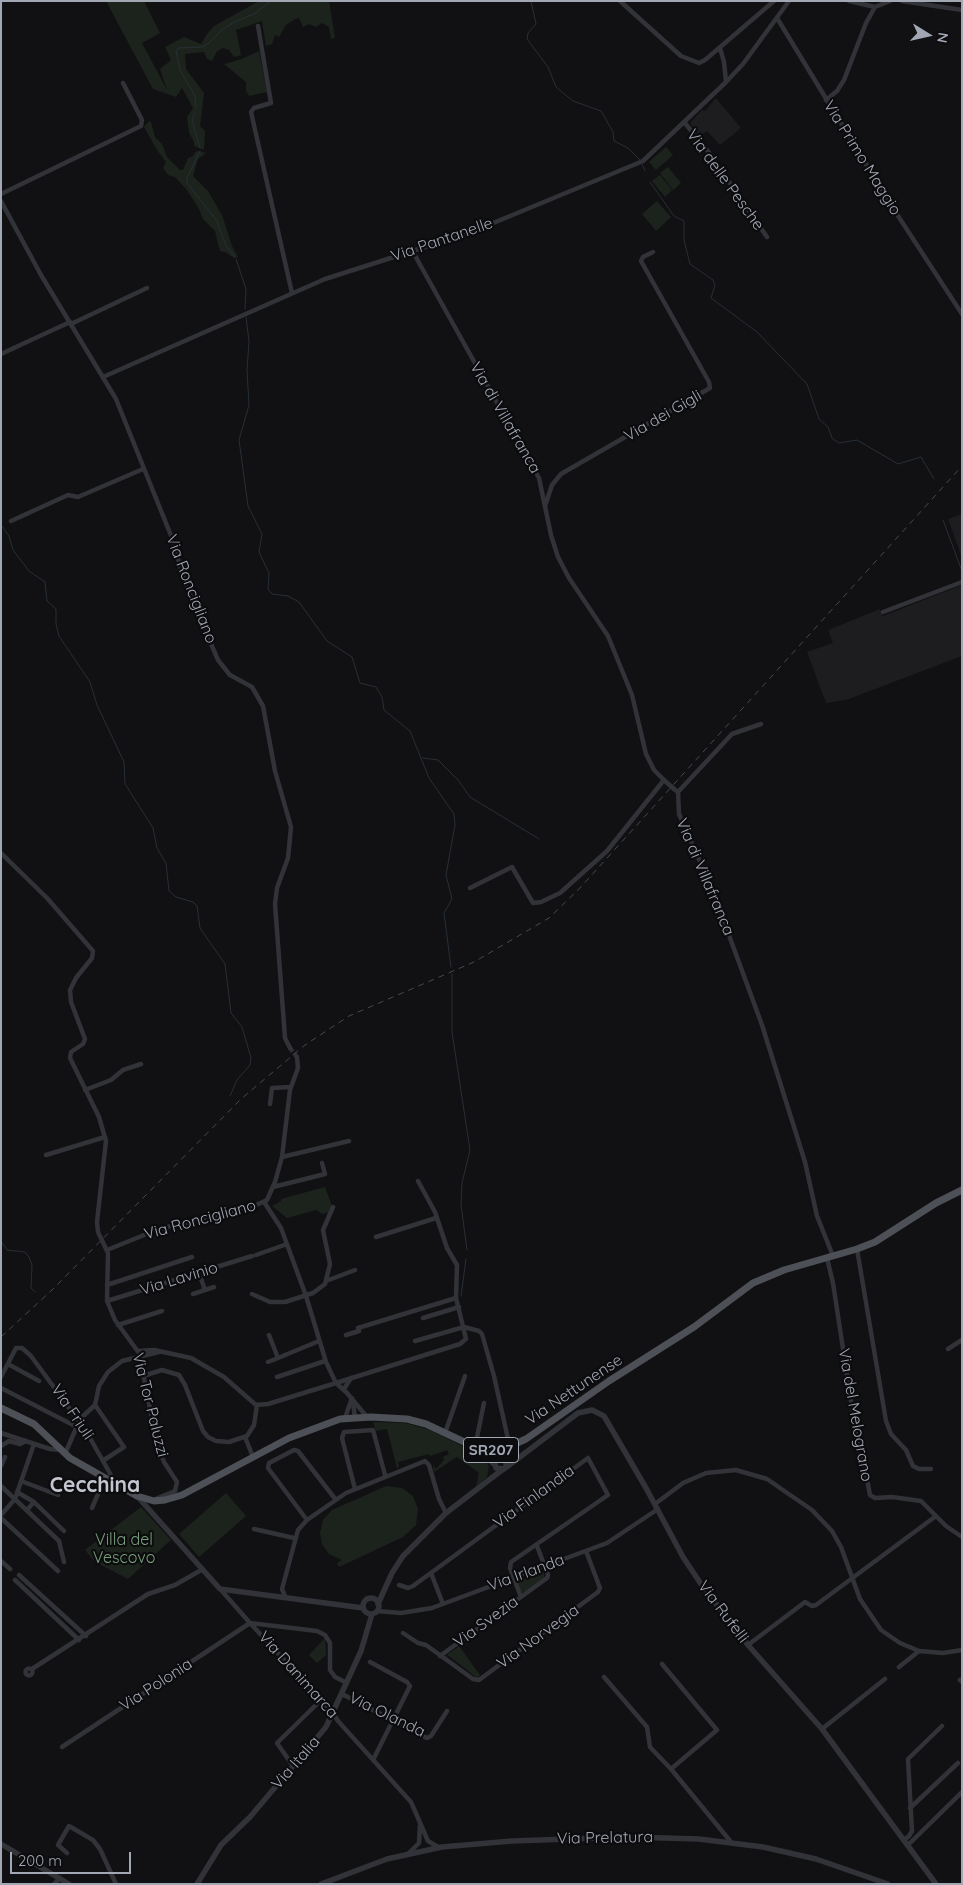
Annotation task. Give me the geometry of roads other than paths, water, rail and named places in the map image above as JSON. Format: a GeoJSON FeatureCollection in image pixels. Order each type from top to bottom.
{"type":"FeatureCollection","features":[{"type":"Feature","properties":{"kind":"main road","name":"Via Nettunense"},"geometry":{"type":"LineString","coordinates":[[1,1408],[32,1422],[63,1452],[117,1485],[151,1501],[160,1501],[184,1494],[302,1432],[351,1418],[407,1419],[445,1433],[475,1447],[501,1455],[540,1430],[609,1380],[694,1327],[753,1283],[784,1270],[857,1249],[884,1237],[936,1203],[962,1190]]}},
{"type":"Feature","properties":{"kind":"street"},"geometry":{"type":"LineString","coordinates":[[620,1],[663,41],[687,59],[702,62],[774,1]]}},
{"type":"Feature","properties":{"kind":"street"},"geometry":{"type":"LineString","coordinates":[[777,18],[789,1]]}},
{"type":"Feature","properties":{"kind":"street"},"geometry":{"type":"LineString","coordinates":[[849,1],[875,7],[890,1]]}},
{"type":"Feature","properties":{"kind":"street"},"geometry":{"type":"LineString","coordinates":[[902,1],[962,10]]}},
{"type":"Feature","properties":{"kind":"street"},"geometry":{"type":"LineString","coordinates":[[826,100],[837,91],[844,80],[866,23],[875,7]]}},
{"type":"Feature","properties":{"kind":"street","name":"Via Pantanelle"},"geometry":{"type":"LineString","coordinates":[[103,377],[292,293],[345,272],[469,233],[606,175],[640,163],[652,154],[726,82],[743,64],[777,18]]}},
{"type":"Feature","properties":{"kind":"street","name":"Via Primo Maggio"},"geometry":{"type":"LineString","coordinates":[[777,18],[889,202],[962,314]]}},
{"type":"Feature","properties":{"kind":"street"},"geometry":{"type":"LineString","coordinates":[[258,26],[271,103],[254,108],[251,112],[292,293]]}},
{"type":"Feature","properties":{"kind":"street"},"geometry":{"type":"LineString","coordinates":[[720,48],[724,62],[726,82]]}},
{"type":"Feature","properties":{"kind":"street"},"geometry":{"type":"LineString","coordinates":[[1,194],[141,126],[141,118],[123,83]]}},
{"type":"Feature","properties":{"kind":"street","name":"Via delle Pesche"},"geometry":{"type":"LineString","coordinates":[[684,122],[709,153],[767,237]]}},
{"type":"Feature","properties":{"kind":"street","name":"Via Roncigliano"},"geometry":{"type":"LineString","coordinates":[[1,201],[23,244],[117,402],[174,544],[185,583],[218,660],[230,675],[254,690],[265,711],[275,771],[291,827],[288,858],[275,904],[285,1039],[290,1048]]}},
{"type":"Feature","properties":{"kind":"street","name":"Via di Villafranca"},"geometry":{"type":"LineString","coordinates":[[412,252],[538,476],[558,557],[571,581],[608,636],[632,696],[646,754],[654,770],[676,791],[678,812],[712,889],[759,1016],[804,1157],[816,1216],[830,1257]]}},
{"type":"Feature","properties":{"kind":"street","name":"Via dei Gigli"},"geometry":{"type":"LineString","coordinates":[[545,507],[552,485],[561,474],[710,388],[641,261],[653,252]]}},
{"type":"Feature","properties":{"kind":"street"},"geometry":{"type":"LineString","coordinates":[[1,354],[147,288]]}},
{"type":"Feature","properties":{"kind":"street"},"geometry":{"type":"LineString","coordinates":[[11,521],[68,494],[78,498],[143,469]]}},
{"type":"Feature","properties":{"kind":"street"},"geometry":{"type":"LineString","coordinates":[[883,612],[962,582]]}},
{"type":"Feature","properties":{"kind":"street"},"geometry":{"type":"LineString","coordinates":[[676,791],[730,736],[740,729],[760,724]]}},
{"type":"Feature","properties":{"kind":"street"},"geometry":{"type":"LineString","coordinates":[[470,888],[512,867],[532,903],[541,902],[557,895],[600,859],[665,781]]}},
{"type":"Feature","properties":{"kind":"street","name":"Via Tor Paluzzi"},"geometry":{"type":"LineString","coordinates":[[1,853],[48,898],[93,950],[92,958],[76,978],[70,994],[86,1039],[84,1044],[71,1052],[70,1059],[99,1117],[105,1137],[107,1152],[100,1182],[97,1224],[108,1250],[107,1301],[118,1325],[138,1351],[157,1444],[164,1462],[177,1481],[175,1491],[151,1501]]}},
{"type":"Feature","properties":{"kind":"street","name":"Via Roncigliano"},"geometry":{"type":"LineString","coordinates":[[108,1250],[160,1229],[264,1202],[273,1188],[282,1157],[291,1087],[298,1070],[297,1057]]}},
{"type":"Feature","properties":{"kind":"street"},"geometry":{"type":"LineString","coordinates":[[85,1090],[111,1080],[122,1070],[141,1064]]}},
{"type":"Feature","properties":{"kind":"street"},"geometry":{"type":"LineString","coordinates":[[270,1104],[272,1088],[291,1087]]}},
{"type":"Feature","properties":{"kind":"street"},"geometry":{"type":"LineString","coordinates":[[46,1155],[105,1137]]}},
{"type":"Feature","properties":{"kind":"street"},"geometry":{"type":"LineString","coordinates":[[282,1157],[349,1140]]}},
{"type":"Feature","properties":{"kind":"street"},"geometry":{"type":"LineString","coordinates":[[273,1188],[325,1174],[322,1163]]}},
{"type":"Feature","properties":{"kind":"street"},"geometry":{"type":"LineString","coordinates":[[138,1351],[183,1355],[206,1366],[227,1380],[252,1404],[257,1405],[336,1383],[460,1344],[466,1337],[460,1307],[456,1298],[457,1265],[447,1248],[436,1218],[418,1181]]}},
{"type":"Feature","properties":{"kind":"street"},"geometry":{"type":"LineString","coordinates":[[264,1202],[277,1220],[287,1244],[306,1296],[325,1361],[336,1383],[352,1398],[367,1417]]}},
{"type":"Feature","properties":{"kind":"street"},"geometry":{"type":"LineString","coordinates":[[326,1281],[330,1261],[323,1230],[333,1207]]}},
{"type":"Feature","properties":{"kind":"street"},"geometry":{"type":"LineString","coordinates":[[376,1237],[436,1218]]}},
{"type":"Feature","properties":{"kind":"street","name":"Via Lavinio"},"geometry":{"type":"LineString","coordinates":[[107,1301],[287,1244]]}},
{"type":"Feature","properties":{"kind":"street"},"geometry":{"type":"LineString","coordinates":[[857,1249],[886,1421],[891,1434],[906,1450],[913,1466],[919,1469],[931,1469]]}},
{"type":"Feature","properties":{"kind":"street"},"geometry":{"type":"LineString","coordinates":[[107,1285],[192,1257]]}},
{"type":"Feature","properties":{"kind":"street","name":"Via del Melograno"},"geometry":{"type":"LineString","coordinates":[[830,1257],[858,1446],[864,1463],[870,1495],[874,1498],[890,1496],[919,1500],[962,1537]]}},
{"type":"Feature","properties":{"kind":"street"},"geometry":{"type":"LineString","coordinates":[[252,1294],[266,1301],[277,1302],[306,1296],[317,1291],[326,1281],[354,1270]]}},
{"type":"Feature","properties":{"kind":"street"},"geometry":{"type":"LineString","coordinates":[[199,1273],[204,1290]]}},
{"type":"Feature","properties":{"kind":"street"},"geometry":{"type":"LineString","coordinates":[[194,1294],[214,1287]]}},
{"type":"Feature","properties":{"kind":"street"},"geometry":{"type":"LineString","coordinates":[[346,1335],[359,1331],[358,1328],[456,1298]]}},
{"type":"Feature","properties":{"kind":"street"},"geometry":{"type":"LineString","coordinates":[[423,1318],[460,1307]]}},
{"type":"Feature","properties":{"kind":"street"},"geometry":{"type":"LineString","coordinates":[[118,1325],[162,1311]]}},
{"type":"Feature","properties":{"kind":"street"},"geometry":{"type":"LineString","coordinates":[[415,1341],[464,1327],[479,1331],[482,1334],[494,1376],[510,1448]]}},
{"type":"Feature","properties":{"kind":"street"},"geometry":{"type":"LineString","coordinates":[[269,1334],[278,1358]]}},
{"type":"Feature","properties":{"kind":"street"},"geometry":{"type":"LineString","coordinates":[[948,1349],[962,1340]]}},
{"type":"Feature","properties":{"kind":"street"},"geometry":{"type":"LineString","coordinates":[[268,1362],[319,1342]]}},
{"type":"Feature","properties":{"kind":"street","name":"Via Friuli"},"geometry":{"type":"LineString","coordinates":[[8,1364],[18,1347],[37,1362],[104,1460],[117,1485]]}},
{"type":"Feature","properties":{"kind":"street"},"geometry":{"type":"LineString","coordinates":[[1,1433],[63,1452],[78,1424],[95,1405],[99,1386],[108,1372],[120,1362],[164,1352]]}},
{"type":"Feature","properties":{"kind":"street"},"geometry":{"type":"LineString","coordinates":[[277,1377],[325,1361]]}},
{"type":"Feature","properties":{"kind":"street"},"geometry":{"type":"LineString","coordinates":[[1,1377],[8,1364],[39,1381]]}},
{"type":"Feature","properties":{"kind":"street"},"geometry":{"type":"LineString","coordinates":[[143,1376],[162,1370],[173,1372],[180,1377],[201,1426],[210,1438],[227,1442],[245,1437],[254,1425],[257,1405]]}},
{"type":"Feature","properties":{"kind":"street"},"geometry":{"type":"LineString","coordinates":[[445,1433],[465,1376]]}},
{"type":"Feature","properties":{"kind":"street"},"geometry":{"type":"LineString","coordinates":[[344,1390],[351,1378]]}},
{"type":"Feature","properties":{"kind":"street"},"geometry":{"type":"LineString","coordinates":[[1,1388],[71,1424],[78,1424]]}},
{"type":"Feature","properties":{"kind":"street"},"geometry":{"type":"LineString","coordinates":[[351,1418],[352,1398]]}},
{"type":"Feature","properties":{"kind":"street"},"geometry":{"type":"LineString","coordinates":[[351,1418],[352,1398]]}},
{"type":"Feature","properties":{"kind":"street"},"geometry":{"type":"LineString","coordinates":[[484,1403],[475,1447],[498,1470],[504,1468]]}},
{"type":"Feature","properties":{"kind":"street"},"geometry":{"type":"LineString","coordinates":[[95,1405],[124,1447],[104,1460]]}},
{"type":"Feature","properties":{"kind":"street","name":"Via Rufelli"},"geometry":{"type":"LineString","coordinates":[[515,1459],[573,1416],[584,1411],[595,1411],[608,1421],[687,1564],[748,1645],[822,1730],[936,1884]]}},
{"type":"Feature","properties":{"kind":"street"},"geometry":{"type":"LineString","coordinates":[[71,1424],[75,1417]]}},
{"type":"Feature","properties":{"kind":"street"},"geometry":{"type":"LineString","coordinates":[[355,1489],[342,1438],[344,1432],[373,1430],[385,1475]]}},
{"type":"Feature","properties":{"kind":"street"},"geometry":{"type":"LineString","coordinates":[[245,1437],[253,1457]]}},
{"type":"Feature","properties":{"kind":"street"},"geometry":{"type":"LineString","coordinates":[[1,1446],[9,1441],[20,1444],[26,1441]]}},
{"type":"Feature","properties":{"kind":"street"},"geometry":{"type":"LineString","coordinates":[[34,1444],[15,1499],[1,1516],[58,1571]]}},
{"type":"Feature","properties":{"kind":"street"},"geometry":{"type":"LineString","coordinates":[[307,1520],[268,1468],[269,1463],[294,1450],[298,1451],[336,1500]]}},
{"type":"Feature","properties":{"kind":"street"},"geometry":{"type":"LineString","coordinates":[[501,1455],[515,1459]]}},
{"type":"Feature","properties":{"kind":"street"},"geometry":{"type":"LineString","coordinates":[[485,1484],[494,1464],[501,1455]]}},
{"type":"Feature","properties":{"kind":"street"},"geometry":{"type":"LineString","coordinates":[[501,1455],[504,1468]]}},
{"type":"Feature","properties":{"kind":"street"},"geometry":{"type":"LineString","coordinates":[[1,1466],[5,1457]]}},
{"type":"Feature","properties":{"kind":"street","name":"Via Finlandia"},"geometry":{"type":"LineString","coordinates":[[399,1585],[410,1588],[588,1458],[608,1495],[511,1563],[510,1568],[514,1578]]}},
{"type":"Feature","properties":{"kind":"street"},"geometry":{"type":"LineString","coordinates":[[137,1496],[220,1588],[372,1607],[383,1594],[400,1560],[446,1513],[515,1459]]}},
{"type":"Feature","properties":{"kind":"street"},"geometry":{"type":"LineString","coordinates":[[284,1596],[282,1589],[294,1538],[299,1528],[307,1520],[355,1489],[421,1461],[426,1462],[446,1513]]}},
{"type":"Feature","properties":{"kind":"street","name":"Via Irlanda"},"geometry":{"type":"LineString","coordinates":[[372,1607],[386,1612],[420,1611],[545,1567],[616,1539],[657,1507],[676,1487],[701,1474],[733,1470],[760,1476],[784,1489],[827,1525],[840,1544],[852,1579],[866,1610],[877,1626],[896,1641],[919,1651],[942,1653],[962,1650]]}},
{"type":"Feature","properties":{"kind":"street"},"geometry":{"type":"LineString","coordinates":[[92,1508],[105,1478]]}},
{"type":"Feature","properties":{"kind":"street"},"geometry":{"type":"LineString","coordinates":[[21,1481],[58,1495]]}},
{"type":"Feature","properties":{"kind":"street"},"geometry":{"type":"LineString","coordinates":[[1,1486],[60,1542],[64,1562]]}},
{"type":"Feature","properties":{"kind":"street"},"geometry":{"type":"LineString","coordinates":[[17,1492],[34,1502],[64,1531]]}},
{"type":"Feature","properties":{"kind":"street"},"geometry":{"type":"LineString","coordinates":[[152,1512],[160,1501]]}},
{"type":"Feature","properties":{"kind":"street"},"geometry":{"type":"LineString","coordinates":[[27,1510],[34,1502]]}},
{"type":"Feature","properties":{"kind":"street"},"geometry":{"type":"LineString","coordinates":[[748,1645],[804,1603],[816,1606],[936,1516]]}},
{"type":"Feature","properties":{"kind":"street"},"geometry":{"type":"LineString","coordinates":[[254,1529],[294,1538]]}},
{"type":"Feature","properties":{"kind":"street"},"geometry":{"type":"LineString","coordinates":[[537,1546],[545,1567]]}},
{"type":"Feature","properties":{"kind":"street","name":"Via Norvegia"},"geometry":{"type":"LineString","coordinates":[[440,1656],[473,1679],[481,1679],[599,1592],[600,1588],[586,1551]]}},
{"type":"Feature","properties":{"kind":"street"},"geometry":{"type":"LineString","coordinates":[[1,1561],[10,1570]]}},
{"type":"Feature","properties":{"kind":"street","name":"Via Svezia"},"geometry":{"type":"LineString","coordinates":[[440,1656],[547,1578],[545,1567]]}},
{"type":"Feature","properties":{"kind":"street"},"geometry":{"type":"LineString","coordinates":[[32,1669],[86,1636],[148,1594],[175,1585],[203,1569]]}},
{"type":"Feature","properties":{"kind":"street"},"geometry":{"type":"LineString","coordinates":[[431,1573],[443,1604]]}},
{"type":"Feature","properties":{"kind":"street"},"geometry":{"type":"LineString","coordinates":[[79,1640],[17,1577],[86,1636]]}},
{"type":"Feature","properties":{"kind":"street"},"geometry":{"type":"LineString","coordinates":[[514,1578],[521,1597]]}},
{"type":"Feature","properties":{"kind":"street","name":"Via Danimarca"},"geometry":{"type":"LineString","coordinates":[[220,1588],[334,1713],[411,1802],[429,1842],[442,1847]]}},
{"type":"Feature","properties":{"kind":"street","name":"Via Italia"},"geometry":{"type":"LineString","coordinates":[[197,1884],[221,1845],[250,1816],[327,1725],[361,1651],[372,1607]]}},
{"type":"Feature","properties":{"kind":"street"},"geometry":{"type":"LineString","coordinates":[[250,1623],[322,1633],[330,1642],[329,1662],[331,1671],[336,1678],[347,1683]]}},
{"type":"Feature","properties":{"kind":"street","name":"Via Polonia"},"geometry":{"type":"LineString","coordinates":[[62,1747],[250,1623]]}},
{"type":"Feature","properties":{"kind":"street"},"geometry":{"type":"LineString","coordinates":[[402,1633],[418,1643],[426,1645],[440,1656]]}},
{"type":"Feature","properties":{"kind":"street"},"geometry":{"type":"LineString","coordinates":[[70,1646],[72,1634]]}},
{"type":"Feature","properties":{"kind":"street"},"geometry":{"type":"LineString","coordinates":[[899,1667],[919,1651]]}},
{"type":"Feature","properties":{"kind":"street"},"geometry":{"type":"LineString","coordinates":[[370,1662],[409,1684],[373,1760]]}},
{"type":"Feature","properties":{"kind":"street"},"geometry":{"type":"LineString","coordinates":[[662,1664],[717,1730],[671,1769]]}},
{"type":"Feature","properties":{"kind":"street"},"geometry":{"type":"LineString","coordinates":[[604,1677],[647,1727],[650,1747],[671,1769],[731,1842]]}},
{"type":"Feature","properties":{"kind":"street"},"geometry":{"type":"LineString","coordinates":[[822,1730],[885,1679]]}},
{"type":"Feature","properties":{"kind":"street","name":"Via Olanda"},"geometry":{"type":"LineString","coordinates":[[342,1694],[428,1738],[447,1711]]}},
{"type":"Feature","properties":{"kind":"street"},"geometry":{"type":"LineString","coordinates":[[293,1766],[277,1743],[321,1700]]}},
{"type":"Feature","properties":{"kind":"street","name":"Via Danimarca"},"geometry":{"type":"LineString","coordinates":[[327,1725],[336,1723],[345,1728]]}},
{"type":"Feature","properties":{"kind":"street"},"geometry":{"type":"LineString","coordinates":[[906,1842],[912,1831],[908,1759],[942,1726]]}},
{"type":"Feature","properties":{"kind":"street"},"geometry":{"type":"LineString","coordinates":[[910,1808],[958,1763]]}},
{"type":"Feature","properties":{"kind":"street"},"geometry":{"type":"LineString","coordinates":[[906,1842],[962,1792]]}},
{"type":"Feature","properties":{"kind":"street"},"geometry":{"type":"LineString","coordinates":[[408,1854],[419,1844],[420,1821]]}},
{"type":"Feature","properties":{"kind":"street"},"geometry":{"type":"LineString","coordinates":[[67,1852],[58,1845],[69,1826],[94,1840],[116,1884]]}},
{"type":"Feature","properties":{"kind":"street","name":"Via Prelatura"},"geometry":{"type":"LineString","coordinates":[[321,1884],[366,1865],[442,1847],[578,1838],[675,1837],[731,1842],[804,1856],[888,1884]]}},
{"type":"Feature","properties":{"kind":"street"},"geometry":{"type":"LineString","coordinates":[[1,1844],[69,1884]]}},
{"type":"Feature","properties":{"kind":"street"},"geometry":{"type":"LineString","coordinates":[[54,1884],[60,1878]]}},
{"type":"Feature","properties":{"kind":"waterway"},"geometry":{"type":"LineString","coordinates":[[196,107],[195,96],[180,70],[176,51],[178,48],[201,47],[208,44],[222,30],[234,22],[256,13],[271,1]]}},
{"type":"Feature","properties":{"kind":"waterway"},"geometry":{"type":"LineString","coordinates":[[531,1],[536,24],[528,33],[527,39],[548,67],[556,87],[573,101],[601,111],[613,132],[614,141],[628,148],[640,160]]}},
{"type":"Feature","properties":{"kind":"waterway"},"geometry":{"type":"LineString","coordinates":[[195,113],[192,120],[200,148]]}},
{"type":"Feature","properties":{"kind":"waterway"},"geometry":{"type":"LineString","coordinates":[[200,151],[187,178],[187,183],[217,221],[226,246],[235,257]]}},
{"type":"Feature","properties":{"kind":"waterway"},"geometry":{"type":"LineString","coordinates":[[642,164],[645,171]]}},
{"type":"Feature","properties":{"kind":"waterway"},"geometry":{"type":"LineString","coordinates":[[650,182],[674,216],[684,221],[684,240],[690,264],[713,280],[715,285],[711,298],[757,332],[807,384],[819,419],[828,427],[832,438],[839,443],[857,440],[898,464],[921,457],[934,479]]}},
{"type":"Feature","properties":{"kind":"waterway"},"geometry":{"type":"LineString","coordinates":[[236,259],[246,289],[245,309]]}},
{"type":"Feature","properties":{"kind":"waterway"},"geometry":{"type":"LineString","coordinates":[[246,317],[249,341],[247,370],[249,405],[239,440],[248,506],[262,534],[259,552],[269,573],[268,589],[272,594],[288,596],[299,602],[327,641],[352,657],[360,683],[376,687],[382,697],[384,710],[410,731],[429,778],[454,814],[455,825],[446,875],[452,899],[444,913],[451,967]]}},
{"type":"Feature","properties":{"kind":"waterway"},"geometry":{"type":"LineString","coordinates":[[943,520],[962,571]]}},
{"type":"Feature","properties":{"kind":"waterway"},"geometry":{"type":"LineString","coordinates":[[1,525],[9,536],[13,550],[29,571],[45,582],[47,601],[56,609],[56,624],[59,636],[90,682],[97,705],[124,762],[125,784],[153,828],[157,848],[166,863],[169,891],[176,897],[193,902],[197,906],[200,928],[225,964],[231,1013],[242,1027],[251,1058],[250,1065],[237,1080],[230,1096]]}},
{"type":"Feature","properties":{"kind":"waterway"},"geometry":{"type":"LineString","coordinates":[[423,758],[438,760],[458,780],[470,797],[539,839]]}},
{"type":"Feature","properties":{"kind":"waterway"},"geometry":{"type":"LineString","coordinates":[[452,974],[452,1032],[470,1150],[462,1183],[461,1205],[467,1250]]}},
{"type":"Feature","properties":{"kind":"waterway"},"geometry":{"type":"LineString","coordinates":[[1,1241],[7,1250],[25,1252],[29,1257],[32,1265],[31,1288],[35,1292]]}},
{"type":"Feature","properties":{"kind":"waterway"},"geometry":{"type":"LineString","coordinates":[[461,1296],[466,1259]]}},
{"type":"Feature","properties":{"kind":"tunnel"},"geometry":{"type":"LineString","coordinates":[[290,1048],[297,1057]]}},
{"type":"Feature","properties":{"kind":"railway"},"geometry":{"type":"LineString","coordinates":[[1,1337],[53,1289],[241,1099],[305,1045],[349,1016],[474,962],[549,918],[579,889],[962,466]]}},
{"type":"Feature","properties":{"kind":"district","name":"Cecchina"},"geometry":{"type":"Point","coordinates":[95,1486]}},
{"type":"Feature","properties":{"kind":"park label","name":"Villa del Vescovo"},"geometry":{"type":"Point","coordinates":[124,1549]}}]}
